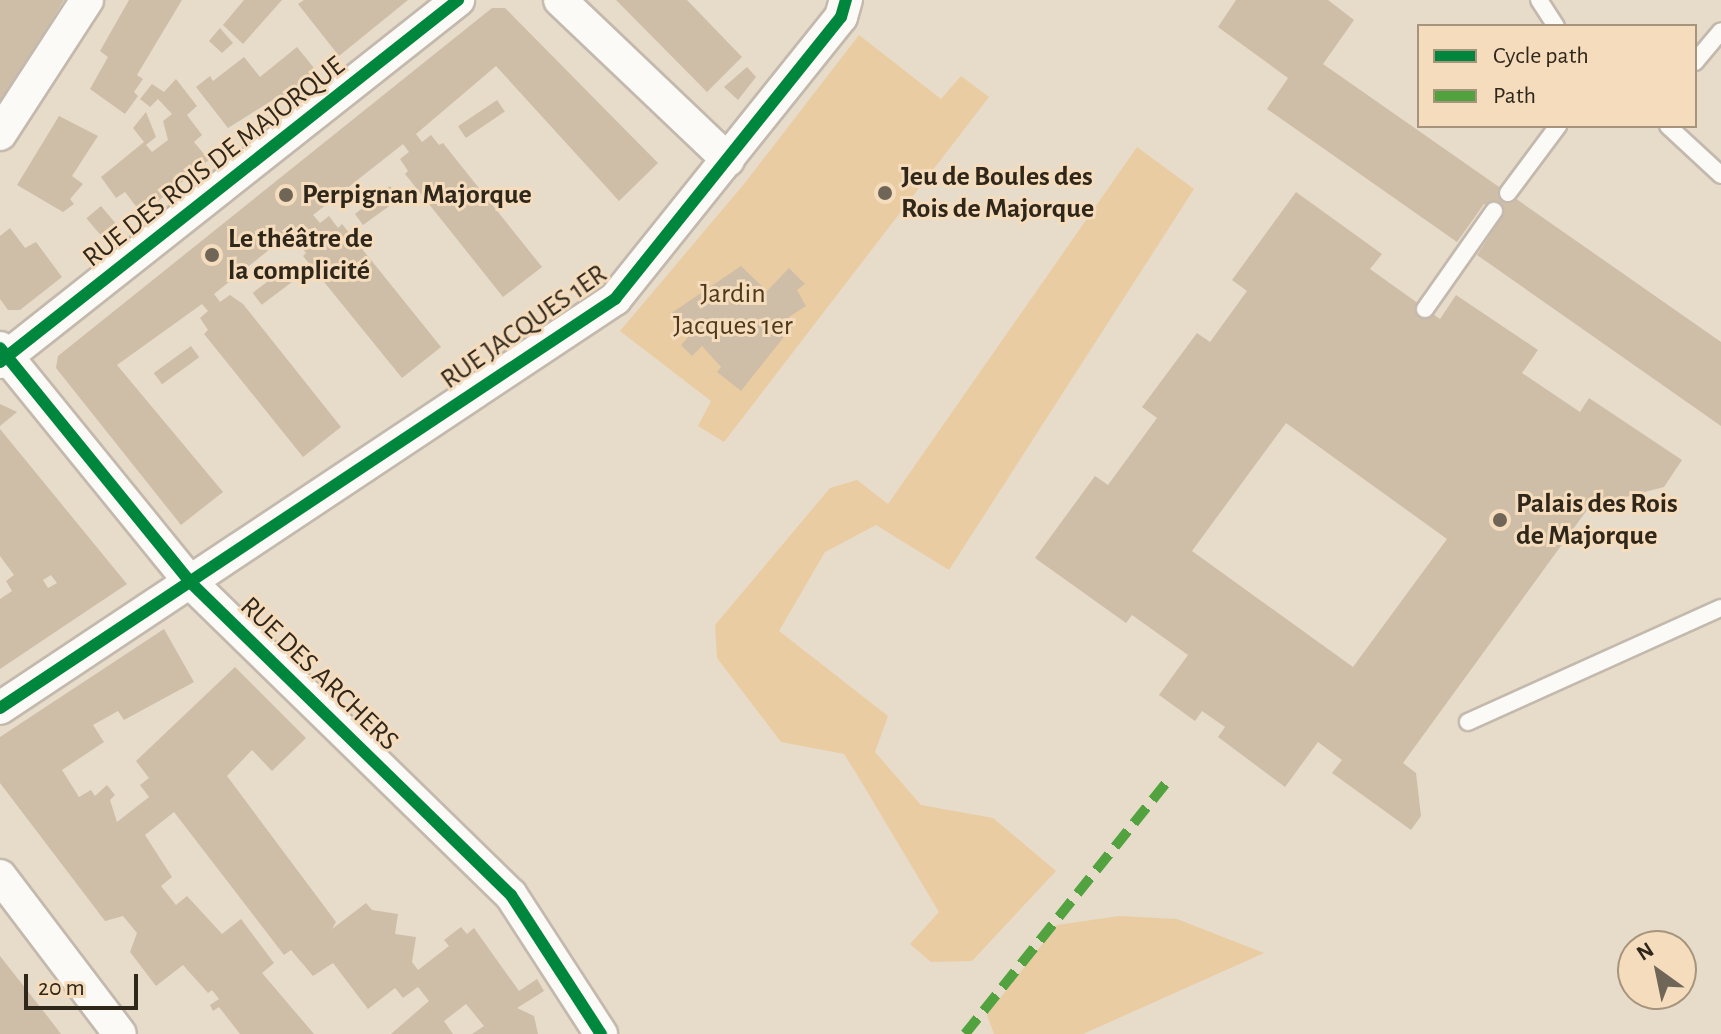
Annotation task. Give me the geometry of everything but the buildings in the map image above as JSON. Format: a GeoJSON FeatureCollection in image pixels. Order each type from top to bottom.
{"type":"FeatureCollection","features":[{"type":"Feature","properties":{"kind":"street"},"geometry":{"type":"LineString","coordinates":[[0,134],[87,0]]}},
{"type":"Feature","properties":{"kind":"street","name":"RUE DES ROIS DE MAJORQUE"},"geometry":{"type":"LineString","coordinates":[[2,355],[458,0]]}},
{"type":"Feature","properties":{"kind":"street"},"geometry":{"type":"LineString","coordinates":[[560,0],[728,160]]}},
{"type":"Feature","properties":{"kind":"street","name":"RUE JACQUES 1ER"},"geometry":{"type":"LineString","coordinates":[[0,708],[615,299],[841,17],[846,0]]}},
{"type":"Feature","properties":{"kind":"street","name":"RUE DES ARCHERS"},"geometry":{"type":"LineString","coordinates":[[2,355],[190,582],[511,895],[601,1034]]}},
{"type":"Feature","properties":{"kind":"street"},"geometry":{"type":"LineString","coordinates":[[0,876],[120,1034]]}},
{"type":"Feature","properties":{"kind":"lane"},"geometry":{"type":"LineString","coordinates":[[1539,0],[1555,24]]}},
{"type":"Feature","properties":{"kind":"lane"},"geometry":{"type":"LineString","coordinates":[[1697,60],[1721,31]]}},
{"type":"Feature","properties":{"kind":"lane"},"geometry":{"type":"LineString","coordinates":[[1508,193],[1557,128]]}},
{"type":"Feature","properties":{"kind":"lane"},"geometry":{"type":"LineString","coordinates":[[1670,128],[1721,175]]}},
{"type":"Feature","properties":{"kind":"lane"},"geometry":{"type":"LineString","coordinates":[[1425,309],[1494,211]]}},
{"type":"Feature","properties":{"kind":"lane"},"geometry":{"type":"LineString","coordinates":[[1468,722],[1721,608]]}},
{"type":"Feature","properties":{"kind":"green space","name":"Jardin Jacques 1er"},"geometry":{"type":"Polygon","coordinates":[[[859,35],[941,99],[961,76],[989,97],[724,442],[698,426],[711,401],[620,331],[744,184],[859,35]]]}},
{"type":"Feature","properties":{"kind":"green space"},"geometry":{"type":"Polygon","coordinates":[[[1137,147],[1194,189],[949,570],[876,525],[825,552],[779,631],[888,716],[875,752],[921,805],[993,818],[1056,871],[972,961],[931,962],[910,944],[939,912],[844,754],[781,742],[717,658],[715,625],[830,488],[857,480],[888,504],[1137,147]]]}},
{"type":"Feature","properties":{"kind":"green space"},"geometry":{"type":"Polygon","coordinates":[[[1119,916],[1177,919],[1264,953],[1083,1034],[994,1034],[987,1015],[1057,925],[1119,916]]]}},
{"type":"Feature","properties":{"kind":"marked path"},"geometry":{"type":"LineString","coordinates":[[965,1034],[1167,782]]}},
{"type":"Feature","properties":{"kind":"cycle path"},"geometry":{"type":"LineString","coordinates":[[0,362],[458,0]]}},
{"type":"Feature","properties":{"kind":"cycle path"},"geometry":{"type":"LineString","coordinates":[[0,708],[615,299],[841,17],[846,0]]}},
{"type":"Feature","properties":{"kind":"cycle path"},"geometry":{"type":"LineString","coordinates":[[0,348],[190,582],[511,895],[601,1034]]}},
{"type":"Feature","properties":{"kind":"place","name":"Jeu de Boules des Rois de Majorque"},"geometry":{"type":"Point","coordinates":[885,193]}},
{"type":"Feature","properties":{"kind":"place","name":"Perpignan Majorque"},"geometry":{"type":"Point","coordinates":[286,195]}},
{"type":"Feature","properties":{"kind":"place","name":"Le théâtre de la complicité"},"geometry":{"type":"Point","coordinates":[212,255]}},
{"type":"Feature","properties":{"kind":"place","name":"Palais des Rois de Majorque"},"geometry":{"type":"Point","coordinates":[1500,520]}}]}
